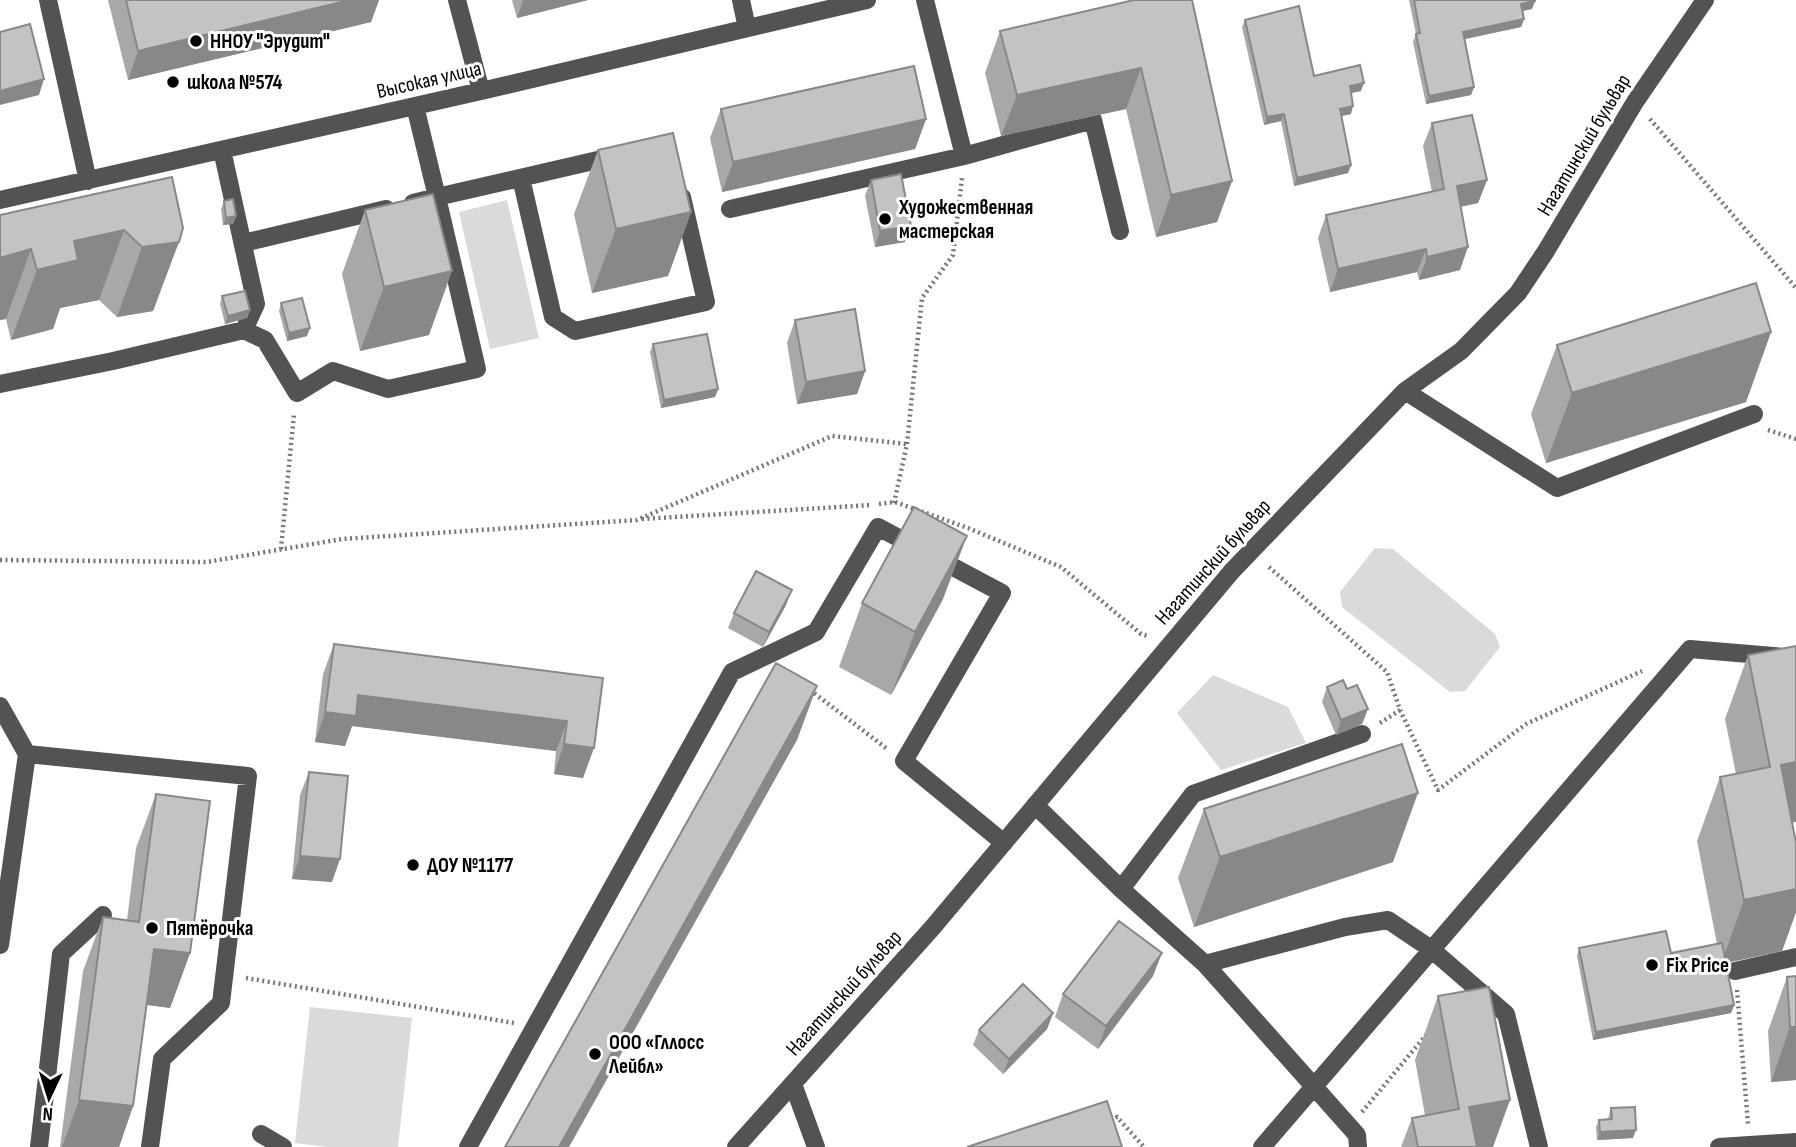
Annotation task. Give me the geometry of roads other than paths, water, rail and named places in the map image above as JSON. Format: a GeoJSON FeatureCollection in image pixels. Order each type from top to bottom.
{"type":"FeatureCollection","features":[{"type":"Feature","properties":{"kind":"street"},"geometry":{"type":"LineString","coordinates":[[48,0],[88,181]]}},
{"type":"Feature","properties":{"kind":"street"},"geometry":{"type":"LineString","coordinates":[[457,0],[481,91]]}},
{"type":"Feature","properties":{"kind":"street"},"geometry":{"type":"LineString","coordinates":[[741,0],[747,28]]}},
{"type":"Feature","properties":{"kind":"street","name":"Высокая улица"},"geometry":{"type":"LineString","coordinates":[[0,200],[867,0]]}},
{"type":"Feature","properties":{"kind":"street"},"geometry":{"type":"LineString","coordinates":[[925,0],[964,156]]}},
{"type":"Feature","properties":{"kind":"street","name":"Нагатинский бульвар"},"geometry":{"type":"LineString","coordinates":[[736,1147],[933,927],[1232,571],[1405,391],[1461,351],[1518,293],[1635,102],[1705,0]]}},
{"type":"Feature","properties":{"kind":"street"},"geometry":{"type":"LineString","coordinates":[[0,384],[244,330],[265,340],[297,393],[333,371],[388,389],[477,369],[415,106]]}},
{"type":"Feature","properties":{"kind":"street"},"geometry":{"type":"LineString","coordinates":[[730,209],[964,156],[1093,120],[1120,231]]}},
{"type":"Feature","properties":{"kind":"street"},"geometry":{"type":"LineString","coordinates":[[222,150],[256,304],[244,330]]}},
{"type":"Feature","properties":{"kind":"street"},"geometry":{"type":"LineString","coordinates":[[243,243],[625,154]]}},
{"type":"Feature","properties":{"kind":"street"},"geometry":{"type":"LineString","coordinates":[[521,178],[552,317],[575,331],[706,302],[682,198]]}},
{"type":"Feature","properties":{"kind":"street"},"geometry":{"type":"LineString","coordinates":[[1405,391],[1557,488],[1754,414]]}},
{"type":"Feature","properties":{"kind":"street"},"geometry":{"type":"LineString","coordinates":[[468,1147],[732,672],[816,632],[878,527],[1002,593],[904,761],[1004,843]]}},
{"type":"Feature","properties":{"kind":"street"},"geometry":{"type":"LineString","coordinates":[[1262,1147],[1690,649],[1796,658]]}},
{"type":"Feature","properties":{"kind":"street"},"geometry":{"type":"LineString","coordinates":[[0,706],[27,754],[0,945]]}},
{"type":"Feature","properties":{"kind":"street"},"geometry":{"type":"LineString","coordinates":[[1121,889],[1193,794],[1362,734]]}},
{"type":"Feature","properties":{"kind":"street"},"geometry":{"type":"LineString","coordinates":[[27,754],[248,776],[221,1003],[162,1059],[150,1147]]}},
{"type":"Feature","properties":{"kind":"street"},"geometry":{"type":"LineString","coordinates":[[1035,805],[1121,889],[1205,964],[1312,1088],[1357,1135],[1358,1147]]}},
{"type":"Feature","properties":{"kind":"street"},"geometry":{"type":"LineString","coordinates":[[39,1147],[61,954],[103,915]]}},
{"type":"Feature","properties":{"kind":"street"},"geometry":{"type":"LineString","coordinates":[[1205,964],[1345,927],[1388,920],[1431,949],[1506,1013],[1539,1147]]}},
{"type":"Feature","properties":{"kind":"street"},"geometry":{"type":"LineString","coordinates":[[1735,971],[1796,957]]}},
{"type":"Feature","properties":{"kind":"street"},"geometry":{"type":"LineString","coordinates":[[793,1084],[816,1147]]}},
{"type":"Feature","properties":{"kind":"street"},"geometry":{"type":"LineString","coordinates":[[261,1134],[283,1147]]}},
{"type":"Feature","properties":{"kind":"street"},"geometry":{"type":"LineString","coordinates":[[1719,1147],[1796,1142]]}},
{"type":"Feature","properties":{"kind":"place","name":"ННОУ \"Эрудит\""},"geometry":{"type":"Point","coordinates":[196,41]}},
{"type":"Feature","properties":{"kind":"place","name":"школа №574"},"geometry":{"type":"Point","coordinates":[173,82]}},
{"type":"Feature","properties":{"kind":"place","name":"Художественная мастерская"},"geometry":{"type":"Point","coordinates":[885,219]}},
{"type":"Feature","properties":{"kind":"place","name":"ДОУ №1177"},"geometry":{"type":"Point","coordinates":[413,865]}},
{"type":"Feature","properties":{"kind":"place","name":"Пятёрочка"},"geometry":{"type":"Point","coordinates":[152,928]}},
{"type":"Feature","properties":{"kind":"place","name":"Fix Price"},"geometry":{"type":"Point","coordinates":[1652,965]}},
{"type":"Feature","properties":{"kind":"place","name":"ООО «Гллосс Лейбл»"},"geometry":{"type":"Point","coordinates":[595,1054]}}]}
